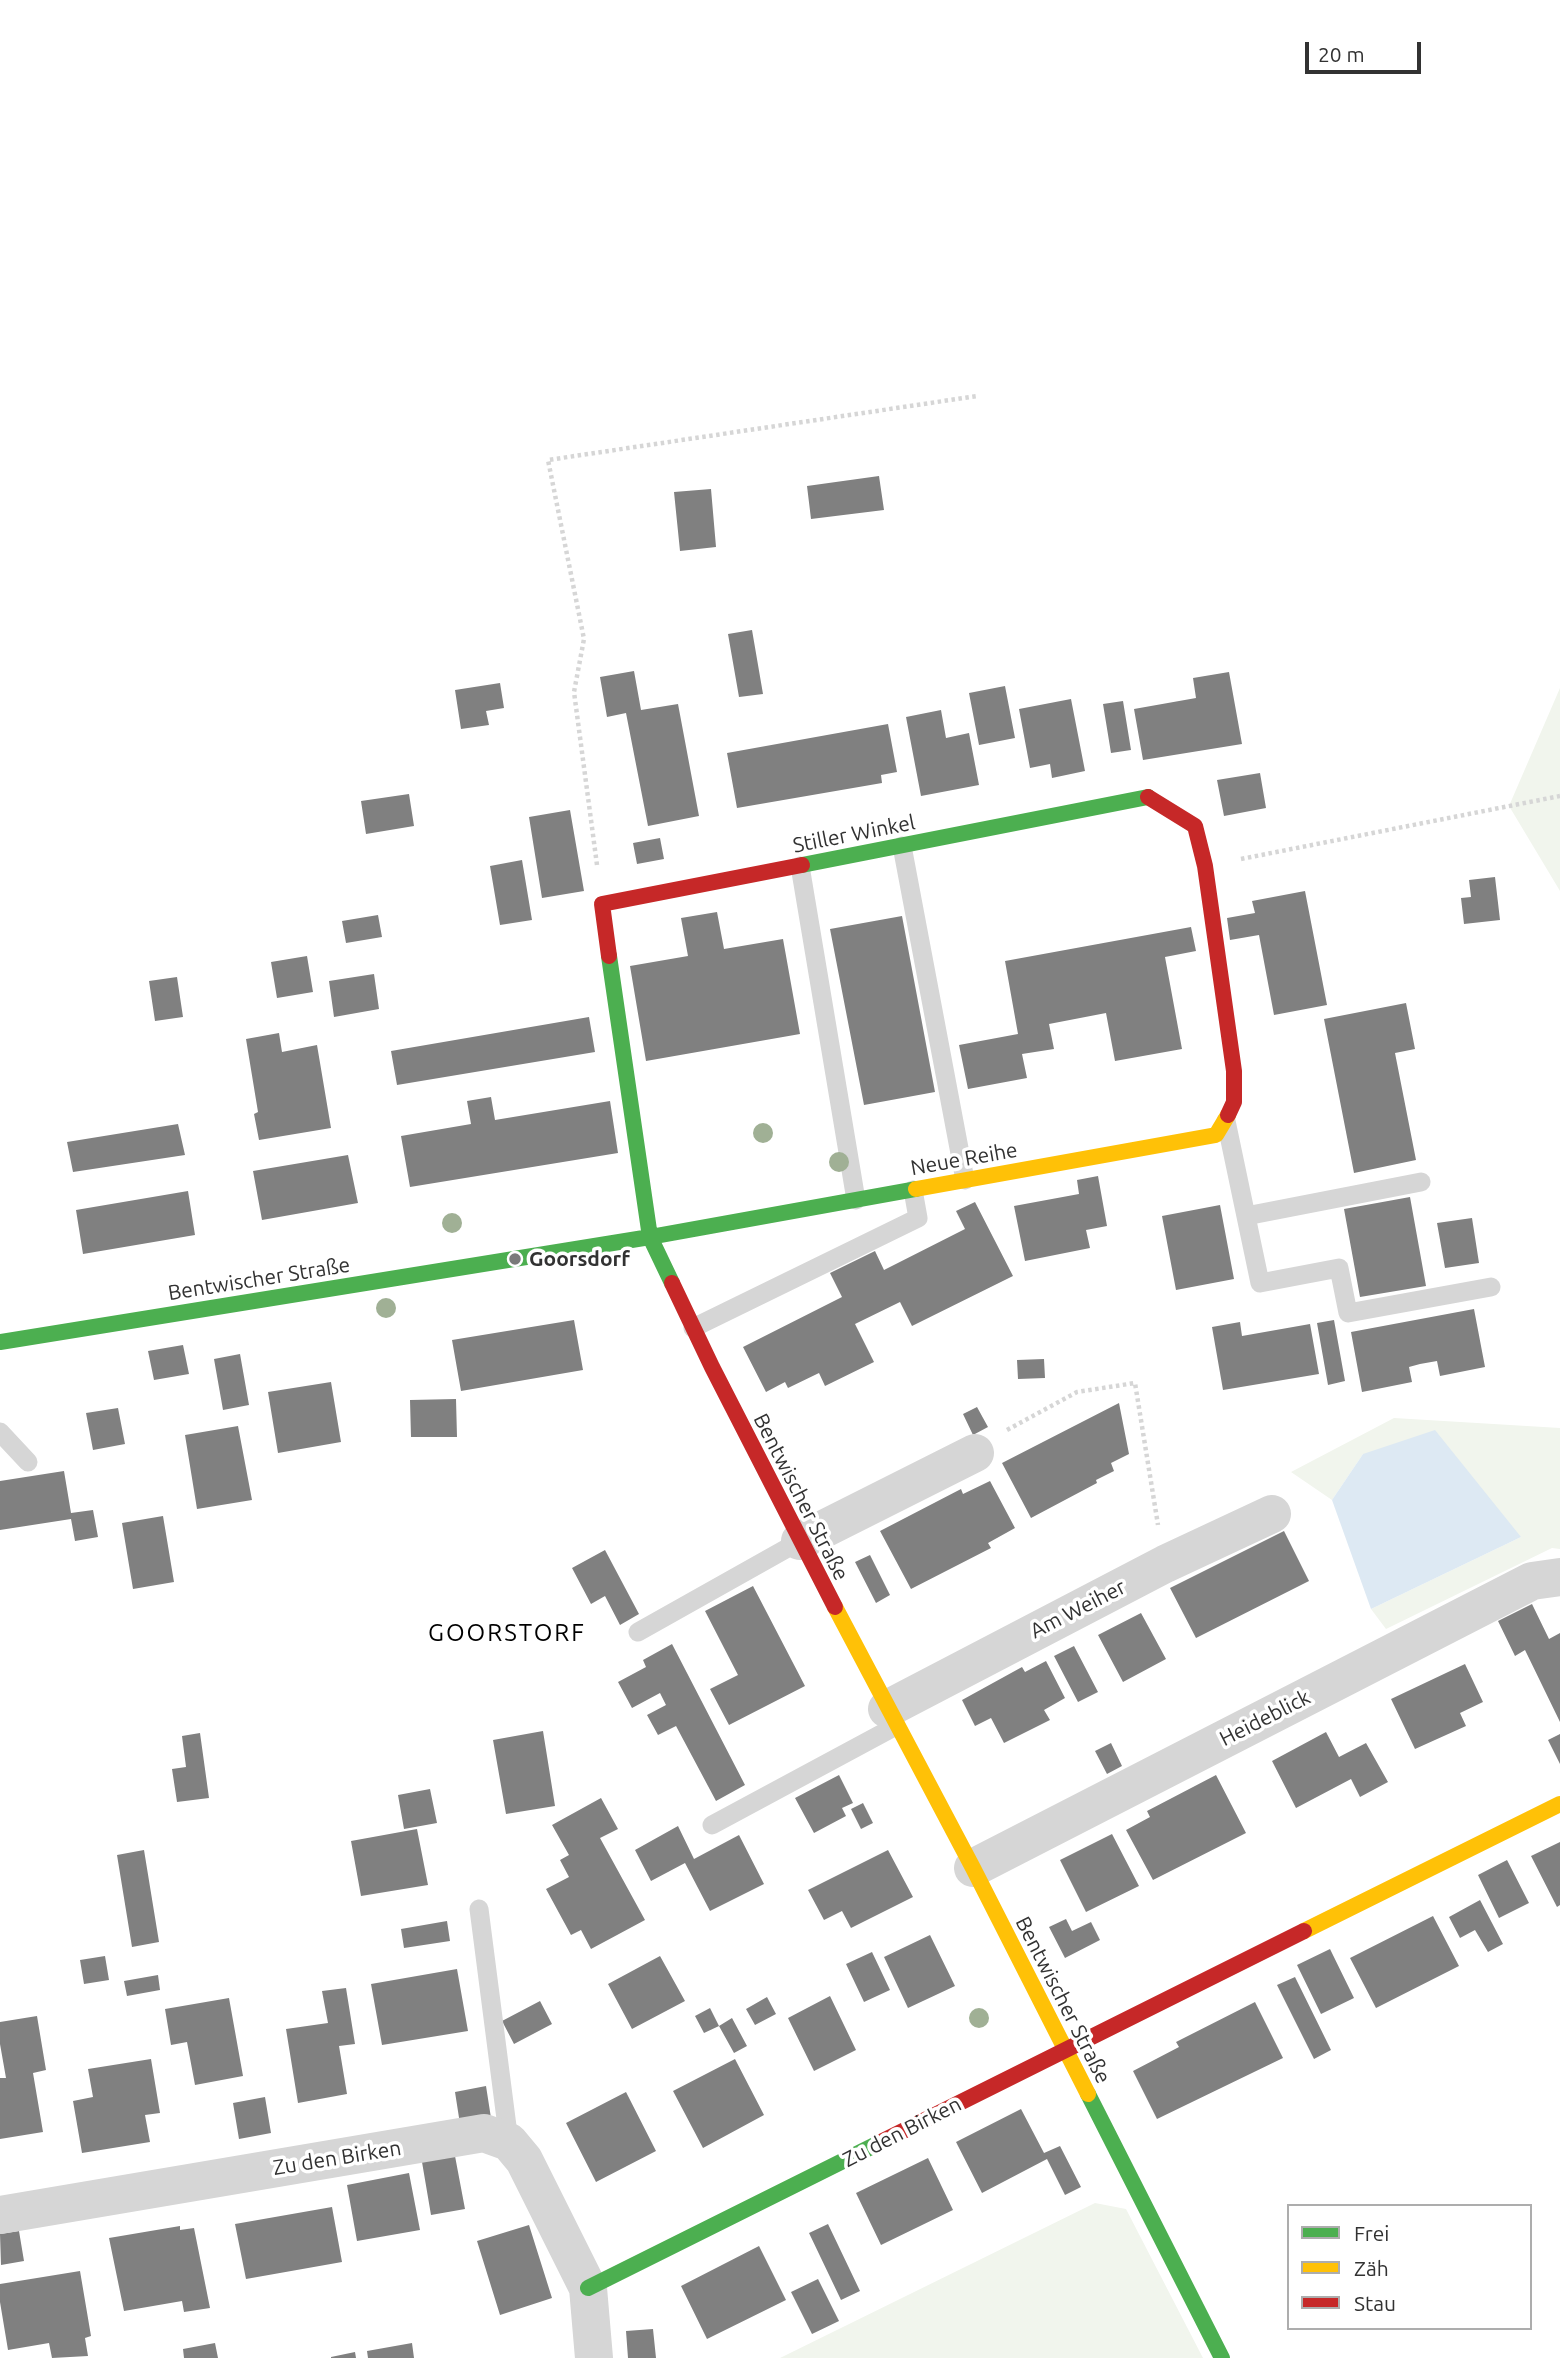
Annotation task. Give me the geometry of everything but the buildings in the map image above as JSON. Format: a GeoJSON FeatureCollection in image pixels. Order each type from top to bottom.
{"type":"FeatureCollection","features":[{"type":"Feature","properties":{"kind":"street","name":"Stiller Winkel"},"geometry":{"type":"LineString","coordinates":[[602,904],[1148,797],[1195,827],[1205,866],[1234,1070],[1234,1102],[1226,1121]]}},
{"type":"Feature","properties":{"kind":"street"},"geometry":{"type":"LineString","coordinates":[[602,904],[650,1237]]}},
{"type":"Feature","properties":{"kind":"street","name":"Neue Reihe"},"geometry":{"type":"LineString","coordinates":[[650,1237],[1216,1135],[1226,1121]]}},
{"type":"Feature","properties":{"kind":"street","name":"Bentwischer Straße"},"geometry":{"type":"LineString","coordinates":[[0,1342],[650,1237],[800,1541],[973,1868],[1222,2358]]}},
{"type":"Feature","properties":{"kind":"street"},"geometry":{"type":"LineString","coordinates":[[800,1541],[975,1453]]}},
{"type":"Feature","properties":{"kind":"street","name":"Am Weiher"},"geometry":{"type":"LineString","coordinates":[[892,1718],[1165,1564],[1272,1514]]}},
{"type":"Feature","properties":{"kind":"street","name":"Heideblick"},"geometry":{"type":"LineString","coordinates":[[973,1868],[1532,1581],[1560,1577]]}},
{"type":"Feature","properties":{"kind":"street"},"geometry":{"type":"LineString","coordinates":[[1065,2051],[1560,1804]]}},
{"type":"Feature","properties":{"kind":"street","name":"Zu den Birken"},"geometry":{"type":"LineString","coordinates":[[588,2288],[1065,2051]]}},
{"type":"Feature","properties":{"kind":"street","name":"Zu den Birken"},"geometry":{"type":"LineString","coordinates":[[0,2215],[484,2133],[509,2142]]}},
{"type":"Feature","properties":{"kind":"street"},"geometry":{"type":"LineString","coordinates":[[509,2142],[524,2160],[588,2288],[594,2358]]}},
{"type":"Feature","properties":{"kind":"lane"},"geometry":{"type":"LineString","coordinates":[[902,846],[965,1180]]}},
{"type":"Feature","properties":{"kind":"lane"},"geometry":{"type":"LineString","coordinates":[[800,866],[856,1200]]}},
{"type":"Feature","properties":{"kind":"lane"},"geometry":{"type":"LineString","coordinates":[[1226,1121],[1260,1283],[1339,1268],[1348,1313],[1491,1287]]}},
{"type":"Feature","properties":{"kind":"lane"},"geometry":{"type":"LineString","coordinates":[[1246,1216],[1421,1182]]}},
{"type":"Feature","properties":{"kind":"lane"},"geometry":{"type":"LineString","coordinates":[[693,1328],[918,1218],[913,1190]]}},
{"type":"Feature","properties":{"kind":"lane"},"geometry":{"type":"LineString","coordinates":[[0,1432],[28,1462]]}},
{"type":"Feature","properties":{"kind":"lane"},"geometry":{"type":"LineString","coordinates":[[638,1632],[800,1541]]}},
{"type":"Feature","properties":{"kind":"lane"},"geometry":{"type":"LineString","coordinates":[[712,1825],[892,1718]]}},
{"type":"Feature","properties":{"kind":"lane"},"geometry":{"type":"LineString","coordinates":[[479,1909],[509,2142]]}},
{"type":"Feature","properties":{"kind":"path"},"geometry":{"type":"LineString","coordinates":[[602,904],[574,692],[584,639],[548,460],[977,396]]}},
{"type":"Feature","properties":{"kind":"path"},"geometry":{"type":"LineString","coordinates":[[1205,866],[1560,796]]}},
{"type":"Feature","properties":{"kind":"path"},"geometry":{"type":"LineString","coordinates":[[975,1453],[988,1440],[1077,1392],[1135,1383],[1165,1564]]}},
{"type":"Feature","properties":{"kind":"shaded area"},"geometry":{"type":"Polygon","coordinates":[[[1560,688],[1560,891],[1509,806],[1560,688]]]}},
{"type":"Feature","properties":{"kind":"shaded area"},"geometry":{"type":"Polygon","coordinates":[[[1394,1418],[1560,1428],[1560,1549],[1552,1548],[1386,1629],[1371,1609],[1521,1537],[1363,1454],[1332,1500],[1291,1472],[1394,1418]]]}},
{"type":"Feature","properties":{"kind":"shaded area"},"geometry":{"type":"Polygon","coordinates":[[[1435,1430],[1521,1537],[1371,1609],[1332,1500],[1363,1454],[1435,1430]]]}},
{"type":"Feature","properties":{"kind":"shaded area"},"geometry":{"type":"Polygon","coordinates":[[[1095,2203],[1126,2209],[1203,2358],[780,2358],[1095,2203]]]}},
{"type":"Feature","properties":{"kind":"traffic: fast"},"geometry":{"type":"LineString","coordinates":[[802,865],[1148,797]]}},
{"type":"Feature","properties":{"kind":"traffic: fast"},"geometry":{"type":"LineString","coordinates":[[609,956],[650,1237],[916,1189]]}},
{"type":"Feature","properties":{"kind":"traffic: fast"},"geometry":{"type":"LineString","coordinates":[[0,1342],[650,1237],[672,1283]]}},
{"type":"Feature","properties":{"kind":"traffic: fast"},"geometry":{"type":"LineString","coordinates":[[1088,2094],[1222,2358]]}},
{"type":"Feature","properties":{"kind":"traffic: fast"},"geometry":{"type":"LineString","coordinates":[[588,2288],[881,2142]]}},
{"type":"Feature","properties":{"kind":"traffic: slow"},"geometry":{"type":"LineString","coordinates":[[916,1189],[1216,1135],[1228,1115]]}},
{"type":"Feature","properties":{"kind":"traffic: slow"},"geometry":{"type":"LineString","coordinates":[[835,1607],[973,1868],[1088,2094]]}},
{"type":"Feature","properties":{"kind":"traffic: slow"},"geometry":{"type":"LineString","coordinates":[[1304,1931],[1560,1804]]}},
{"type":"Feature","properties":{"kind":"traffic: jam"},"geometry":{"type":"LineString","coordinates":[[1148,797],[1195,826],[1205,866],[1234,1071],[1234,1102],[1228,1115]]}},
{"type":"Feature","properties":{"kind":"traffic: jam"},"geometry":{"type":"LineString","coordinates":[[609,956],[602,904],[802,865]]}},
{"type":"Feature","properties":{"kind":"traffic: jam"},"geometry":{"type":"LineString","coordinates":[[672,1283],[835,1607]]}},
{"type":"Feature","properties":{"kind":"traffic: jam"},"geometry":{"type":"LineString","coordinates":[[881,2142],[1304,1931]]}},
{"type":"Feature","properties":{"kind":"place","name":"Goorsdorf"},"geometry":{"type":"Point","coordinates":[515,1259]}},
{"type":"Feature","properties":{"kind":"district","name":"GOORSTORF"},"geometry":{"type":"Point","coordinates":[507,1633]}}]}
